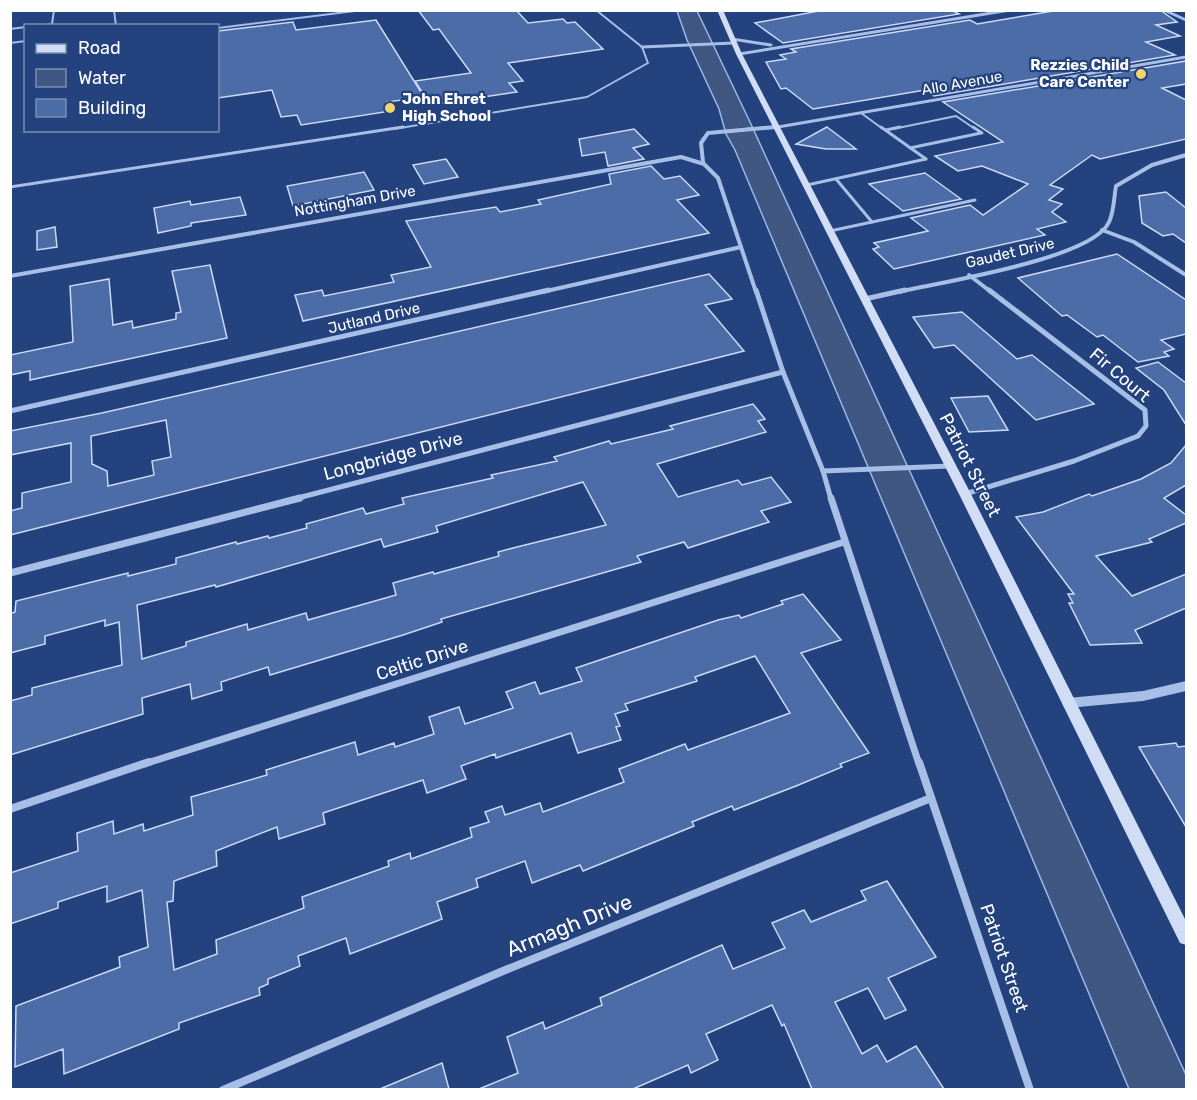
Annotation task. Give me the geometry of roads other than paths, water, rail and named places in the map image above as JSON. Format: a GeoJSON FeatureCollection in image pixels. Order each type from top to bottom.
{"type":"FeatureCollection","features":[{"type":"Feature","properties":{"kind":"main road","name":"Patriot Street"},"geometry":{"type":"LineString","coordinates":[[720,10],[739,54],[965,494],[1186,937]]}},
{"type":"Feature","properties":{"kind":"street"},"geometry":{"type":"LineString","coordinates":[[739,54],[778,45],[1010,10]]}},
{"type":"Feature","properties":{"kind":"street"},"geometry":{"type":"LineString","coordinates":[[1164,10],[1186,20]]}},
{"type":"Feature","properties":{"kind":"street"},"geometry":{"type":"LineString","coordinates":[[642,47],[721,44],[733,41],[778,45]]}},
{"type":"Feature","properties":{"kind":"street","name":"Allo Avenue"},"geometry":{"type":"LineString","coordinates":[[703,162],[701,143],[708,133],[778,127],[1186,57]]}},
{"type":"Feature","properties":{"kind":"street","name":"Nottingham Drive"},"geometry":{"type":"LineString","coordinates":[[10,276],[608,167],[688,156],[703,162]]}},
{"type":"Feature","properties":{"kind":"street"},"geometry":{"type":"LineString","coordinates":[[1185,156],[1152,165],[1116,186],[1108,223],[1102,230],[1134,242],[1186,275]]}},
{"type":"Feature","properties":{"kind":"street","name":"Patriot Street"},"geometry":{"type":"LineString","coordinates":[[703,162],[718,178],[783,372],[823,471],[844,542],[1030,1089]]}},
{"type":"Feature","properties":{"kind":"street","name":"Gaudet Drive"},"geometry":{"type":"LineString","coordinates":[[865,299],[1055,257],[1096,238],[1102,230]]}},
{"type":"Feature","properties":{"kind":"street","name":"Jutland Drive"},"geometry":{"type":"LineString","coordinates":[[10,411],[741,247]]}},
{"type":"Feature","properties":{"kind":"street","name":"Fir Court"},"geometry":{"type":"LineString","coordinates":[[965,494],[1007,485],[1055,468],[1138,436],[1146,426],[1145,410],[969,275]]}},
{"type":"Feature","properties":{"kind":"street","name":"Longbridge Drive"},"geometry":{"type":"LineString","coordinates":[[10,573],[783,372]]}},
{"type":"Feature","properties":{"kind":"street"},"geometry":{"type":"LineString","coordinates":[[823,471],[950,466]]}},
{"type":"Feature","properties":{"kind":"street","name":"Celtic Drive"},"geometry":{"type":"LineString","coordinates":[[10,809],[140,765],[844,542]]}},
{"type":"Feature","properties":{"kind":"street"},"geometry":{"type":"LineString","coordinates":[[1068,703],[1131,699],[1165,693],[1186,686]]}},
{"type":"Feature","properties":{"kind":"street","name":"Armagh Drive"},"geometry":{"type":"LineString","coordinates":[[223,1089],[514,967],[931,798]]}},
{"type":"Feature","properties":{"kind":"lane"},"geometry":{"type":"LineString","coordinates":[[219,27],[363,10]]}},
{"type":"Feature","properties":{"kind":"lane"},"geometry":{"type":"LineString","coordinates":[[10,187],[275,148],[587,97],[648,63],[642,47],[596,10]]}},
{"type":"Feature","properties":{"kind":"lane"},"geometry":{"type":"LineString","coordinates":[[807,185],[926,159],[861,113]]}},
{"type":"Feature","properties":{"kind":"lane"},"geometry":{"type":"LineString","coordinates":[[886,130],[956,116],[982,133],[910,147]]}},
{"type":"Feature","properties":{"kind":"lane"},"geometry":{"type":"LineString","coordinates":[[836,179],[872,222]]}},
{"type":"Feature","properties":{"kind":"lane"},"geometry":{"type":"LineString","coordinates":[[830,231],[975,200]]}},
{"type":"Feature","properties":{"kind":"water"},"geometry":{"type":"Polygon","coordinates":[[[677,11],[697,11],[750,122],[1186,1075],[1186,1089],[1129,1089],[735,150],[726,134],[719,109],[687,40],[677,11]]]}},
{"type":"Feature","properties":{"kind":"place","name":"Rezzies Child Care Center"},"geometry":{"type":"Point","coordinates":[1141,74]}},
{"type":"Feature","properties":{"kind":"place","name":"John Ehret High School"},"geometry":{"type":"Point","coordinates":[390,108]}}]}
